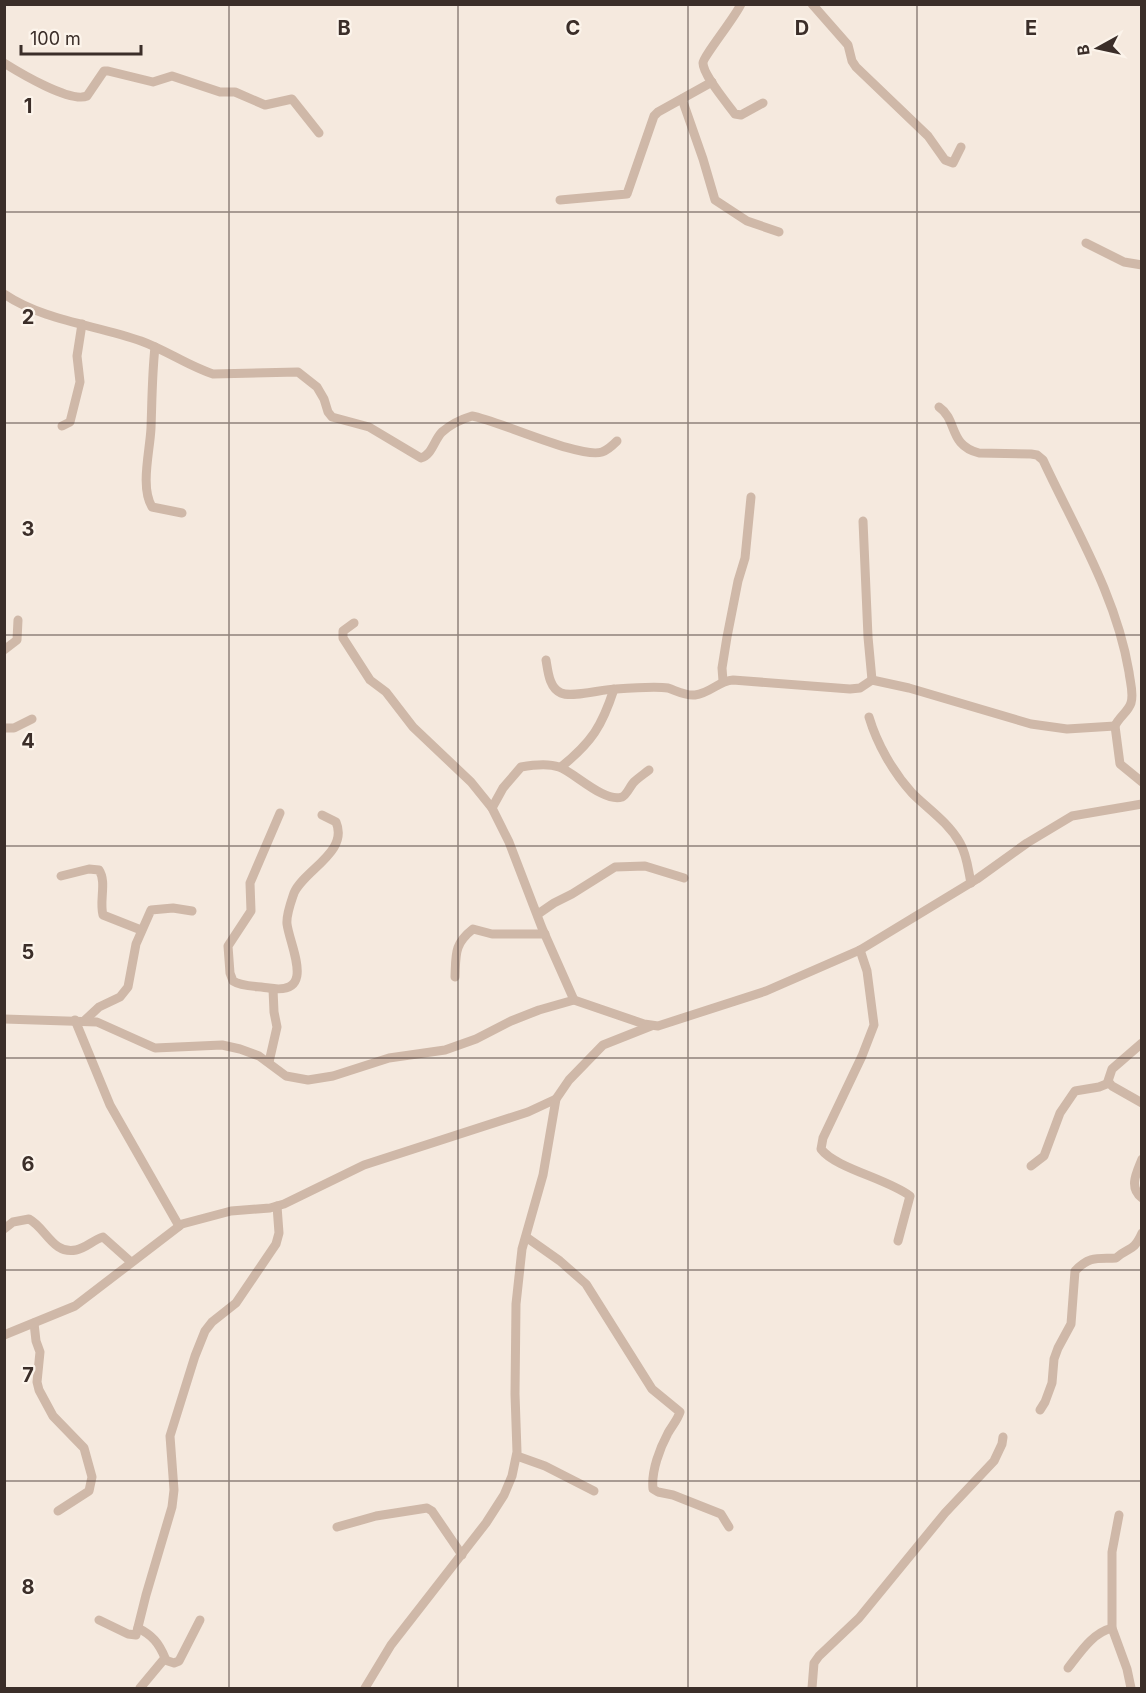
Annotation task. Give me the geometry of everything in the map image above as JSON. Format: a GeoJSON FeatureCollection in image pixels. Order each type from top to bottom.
{"type":"FeatureCollection","features":[{"type":"Feature","properties":{"kind":"street"},"geometry":{"type":"LineString","coordinates":[[741,4],[718,41],[704,58],[704,69],[738,116],[763,103]]}},
{"type":"Feature","properties":{"kind":"street"},"geometry":{"type":"LineString","coordinates":[[812,4],[848,45],[856,67],[928,136],[945,160],[952,163],[961,147]]}},
{"type":"Feature","properties":{"kind":"street"},"geometry":{"type":"LineString","coordinates":[[4,63],[55,90],[80,98],[87,96],[99,76],[104,71],[108,71],[153,82],[172,76],[220,92],[235,93],[266,105],[292,99],[319,133]]}},
{"type":"Feature","properties":{"kind":"street"},"geometry":{"type":"LineString","coordinates":[[560,200],[627,194],[654,116],[712,82]]}},
{"type":"Feature","properties":{"kind":"street"},"geometry":{"type":"LineString","coordinates":[[682,99],[715,200],[747,221],[779,231]]}},
{"type":"Feature","properties":{"kind":"street"},"geometry":{"type":"LineString","coordinates":[[1086,243],[1124,262],[1142,265]]}},
{"type":"Feature","properties":{"kind":"street"},"geometry":{"type":"LineString","coordinates":[[4,294],[26,307],[141,341],[213,374],[298,372],[317,387],[332,417],[369,427],[421,458],[427,456],[442,432],[472,416],[540,439],[591,452],[603,452],[617,441]]}},
{"type":"Feature","properties":{"kind":"street"},"geometry":{"type":"LineString","coordinates":[[62,426],[70,422],[79,391],[81,377],[77,356],[82,324]]}},
{"type":"Feature","properties":{"kind":"street"},"geometry":{"type":"LineString","coordinates":[[155,347],[150,404],[151,431],[146,461],[149,501],[152,507],[182,513]]}},
{"type":"Feature","properties":{"kind":"street"},"geometry":{"type":"LineString","coordinates":[[939,407],[947,415],[953,432],[971,451],[1031,454],[1038,455],[1043,460],[1097,571],[1126,653],[1131,702],[1115,726],[1120,764],[1142,782]]}},
{"type":"Feature","properties":{"kind":"street"},"geometry":{"type":"LineString","coordinates":[[723,681],[722,668],[727,637],[738,580],[745,558],[751,497]]}},
{"type":"Feature","properties":{"kind":"street"},"geometry":{"type":"LineString","coordinates":[[863,521],[868,637],[873,680]]}},
{"type":"Feature","properties":{"kind":"street"},"geometry":{"type":"LineString","coordinates":[[4,650],[17,640],[18,620]]}},
{"type":"Feature","properties":{"kind":"street"},"geometry":{"type":"LineString","coordinates":[[354,623],[343,632],[343,638],[370,680],[386,693],[412,727],[471,782],[492,808],[509,842],[574,1000]]}},
{"type":"Feature","properties":{"kind":"street"},"geometry":{"type":"LineString","coordinates":[[546,660],[550,682],[559,692],[568,694],[614,689],[664,688],[691,696],[712,690],[723,681],[733,680],[850,689],[860,688],[873,680],[909,688],[1031,724],[1067,729],[1115,726]]}},
{"type":"Feature","properties":{"kind":"street"},"geometry":{"type":"LineString","coordinates":[[561,767],[592,739],[598,725],[606,716],[614,689]]}},
{"type":"Feature","properties":{"kind":"street"},"geometry":{"type":"LineString","coordinates":[[869,717],[875,738],[909,789],[931,809],[961,844],[971,883]]}},
{"type":"Feature","properties":{"kind":"street"},"geometry":{"type":"LineString","coordinates":[[4,728],[14,728],[32,719]]}},
{"type":"Feature","properties":{"kind":"street"},"geometry":{"type":"LineString","coordinates":[[492,808],[510,779],[521,767],[548,765],[561,767],[583,783],[606,794],[620,797],[625,795],[634,782],[649,770]]}},
{"type":"Feature","properties":{"kind":"street"},"geometry":{"type":"LineString","coordinates":[[365,1689],[391,1645],[486,1523],[504,1495],[512,1476],[517,1456],[515,1323],[520,1266],[543,1175],[556,1099],[569,1080],[603,1045],[652,1026],[680,1020],[766,992],[860,950],[971,883],[1028,843],[1072,816],[1142,804]]}},
{"type":"Feature","properties":{"kind":"street"},"geometry":{"type":"LineString","coordinates":[[280,813],[250,883],[251,911],[228,949],[233,981],[273,989],[285,989],[292,985],[297,975],[296,954],[287,921],[294,893],[307,875],[326,860],[338,835],[336,822],[322,815]]}},
{"type":"Feature","properties":{"kind":"street"},"geometry":{"type":"LineString","coordinates":[[538,914],[615,867],[645,866],[684,878]]}},
{"type":"Feature","properties":{"kind":"street"},"geometry":{"type":"LineString","coordinates":[[61,876],[89,869],[99,870],[102,877],[103,915],[141,930]]}},
{"type":"Feature","properties":{"kind":"street"},"geometry":{"type":"LineString","coordinates":[[80,1021],[99,1006],[120,997],[125,992],[130,982],[134,954],[141,930],[151,910],[173,908],[192,911]]}},
{"type":"Feature","properties":{"kind":"street"},"geometry":{"type":"LineString","coordinates":[[455,977],[457,947],[473,929],[492,934],[545,934]]}},
{"type":"Feature","properties":{"kind":"street"},"geometry":{"type":"LineString","coordinates":[[860,950],[867,971],[874,1025],[862,1056],[823,1138],[821,1149],[829,1157],[910,1196],[897,1241]]}},
{"type":"Feature","properties":{"kind":"street"},"geometry":{"type":"LineString","coordinates":[[269,1062],[277,1027],[273,989]]}},
{"type":"Feature","properties":{"kind":"street"},"geometry":{"type":"LineString","coordinates":[[4,1019],[97,1022],[155,1048],[222,1045],[240,1048],[269,1062],[279,1072],[297,1079],[333,1076],[381,1060],[438,1052],[539,1010],[574,1000],[652,1026]]}},
{"type":"Feature","properties":{"kind":"street"},"geometry":{"type":"LineString","coordinates":[[80,1021],[110,1105],[179,1226]]}},
{"type":"Feature","properties":{"kind":"street"},"geometry":{"type":"LineString","coordinates":[[1109,1083],[1108,1078],[1112,1070],[1142,1043]]}},
{"type":"Feature","properties":{"kind":"street"},"geometry":{"type":"LineString","coordinates":[[1109,1083],[1142,1103]]}},
{"type":"Feature","properties":{"kind":"street"},"geometry":{"type":"LineString","coordinates":[[1031,1166],[1044,1156],[1059,1118],[1075,1091],[1109,1083]]}},
{"type":"Feature","properties":{"kind":"street"},"geometry":{"type":"LineString","coordinates":[[4,1335],[75,1306],[179,1226],[231,1211],[277,1206],[364,1165],[528,1112],[556,1099]]}},
{"type":"Feature","properties":{"kind":"street"},"geometry":{"type":"LineString","coordinates":[[1142,1158],[1134,1187],[1135,1193],[1142,1198]]}},
{"type":"Feature","properties":{"kind":"street"},"geometry":{"type":"LineString","coordinates":[[99,1620],[136,1635],[172,1507],[174,1490],[170,1436],[195,1356],[205,1331],[212,1322],[236,1303],[276,1244],[279,1233],[277,1206]]}},
{"type":"Feature","properties":{"kind":"street"},"geometry":{"type":"LineString","coordinates":[[4,1230],[13,1222],[29,1219],[60,1249],[69,1251],[80,1249],[103,1237],[131,1262]]}},
{"type":"Feature","properties":{"kind":"street"},"geometry":{"type":"LineString","coordinates":[[1040,1410],[1052,1383],[1054,1359],[1071,1324],[1076,1271],[1096,1258],[1116,1258],[1121,1252],[1134,1248],[1142,1233]]}},
{"type":"Feature","properties":{"kind":"street"},"geometry":{"type":"LineString","coordinates":[[526,1237],[560,1261],[586,1284],[652,1389],[680,1412],[663,1444],[657,1462],[653,1489],[721,1514],[729,1527]]}},
{"type":"Feature","properties":{"kind":"street"},"geometry":{"type":"LineString","coordinates":[[34,1323],[40,1352],[37,1382],[39,1390],[53,1416],[82,1446],[92,1477],[89,1491],[58,1511]]}},
{"type":"Feature","properties":{"kind":"street"},"geometry":{"type":"LineString","coordinates":[[812,1689],[814,1663],[819,1656],[859,1618],[945,1514],[987,1469],[1002,1444],[1003,1437]]}},
{"type":"Feature","properties":{"kind":"street"},"geometry":{"type":"LineString","coordinates":[[517,1456],[594,1491]]}},
{"type":"Feature","properties":{"kind":"street"},"geometry":{"type":"LineString","coordinates":[[337,1527],[376,1516],[427,1508],[432,1511],[462,1555]]}},
{"type":"Feature","properties":{"kind":"street"},"geometry":{"type":"LineString","coordinates":[[1119,1515],[1112,1552],[1112,1628],[1131,1689]]}},
{"type":"Feature","properties":{"kind":"street"},"geometry":{"type":"LineString","coordinates":[[138,1628],[149,1633],[157,1641],[165,1660],[174,1663],[179,1660],[200,1620]]}},
{"type":"Feature","properties":{"kind":"street"},"geometry":{"type":"LineString","coordinates":[[1068,1668],[1096,1635],[1112,1628]]}},
{"type":"Feature","properties":{"kind":"street"},"geometry":{"type":"LineString","coordinates":[[140,1689],[165,1660]]}}]}
